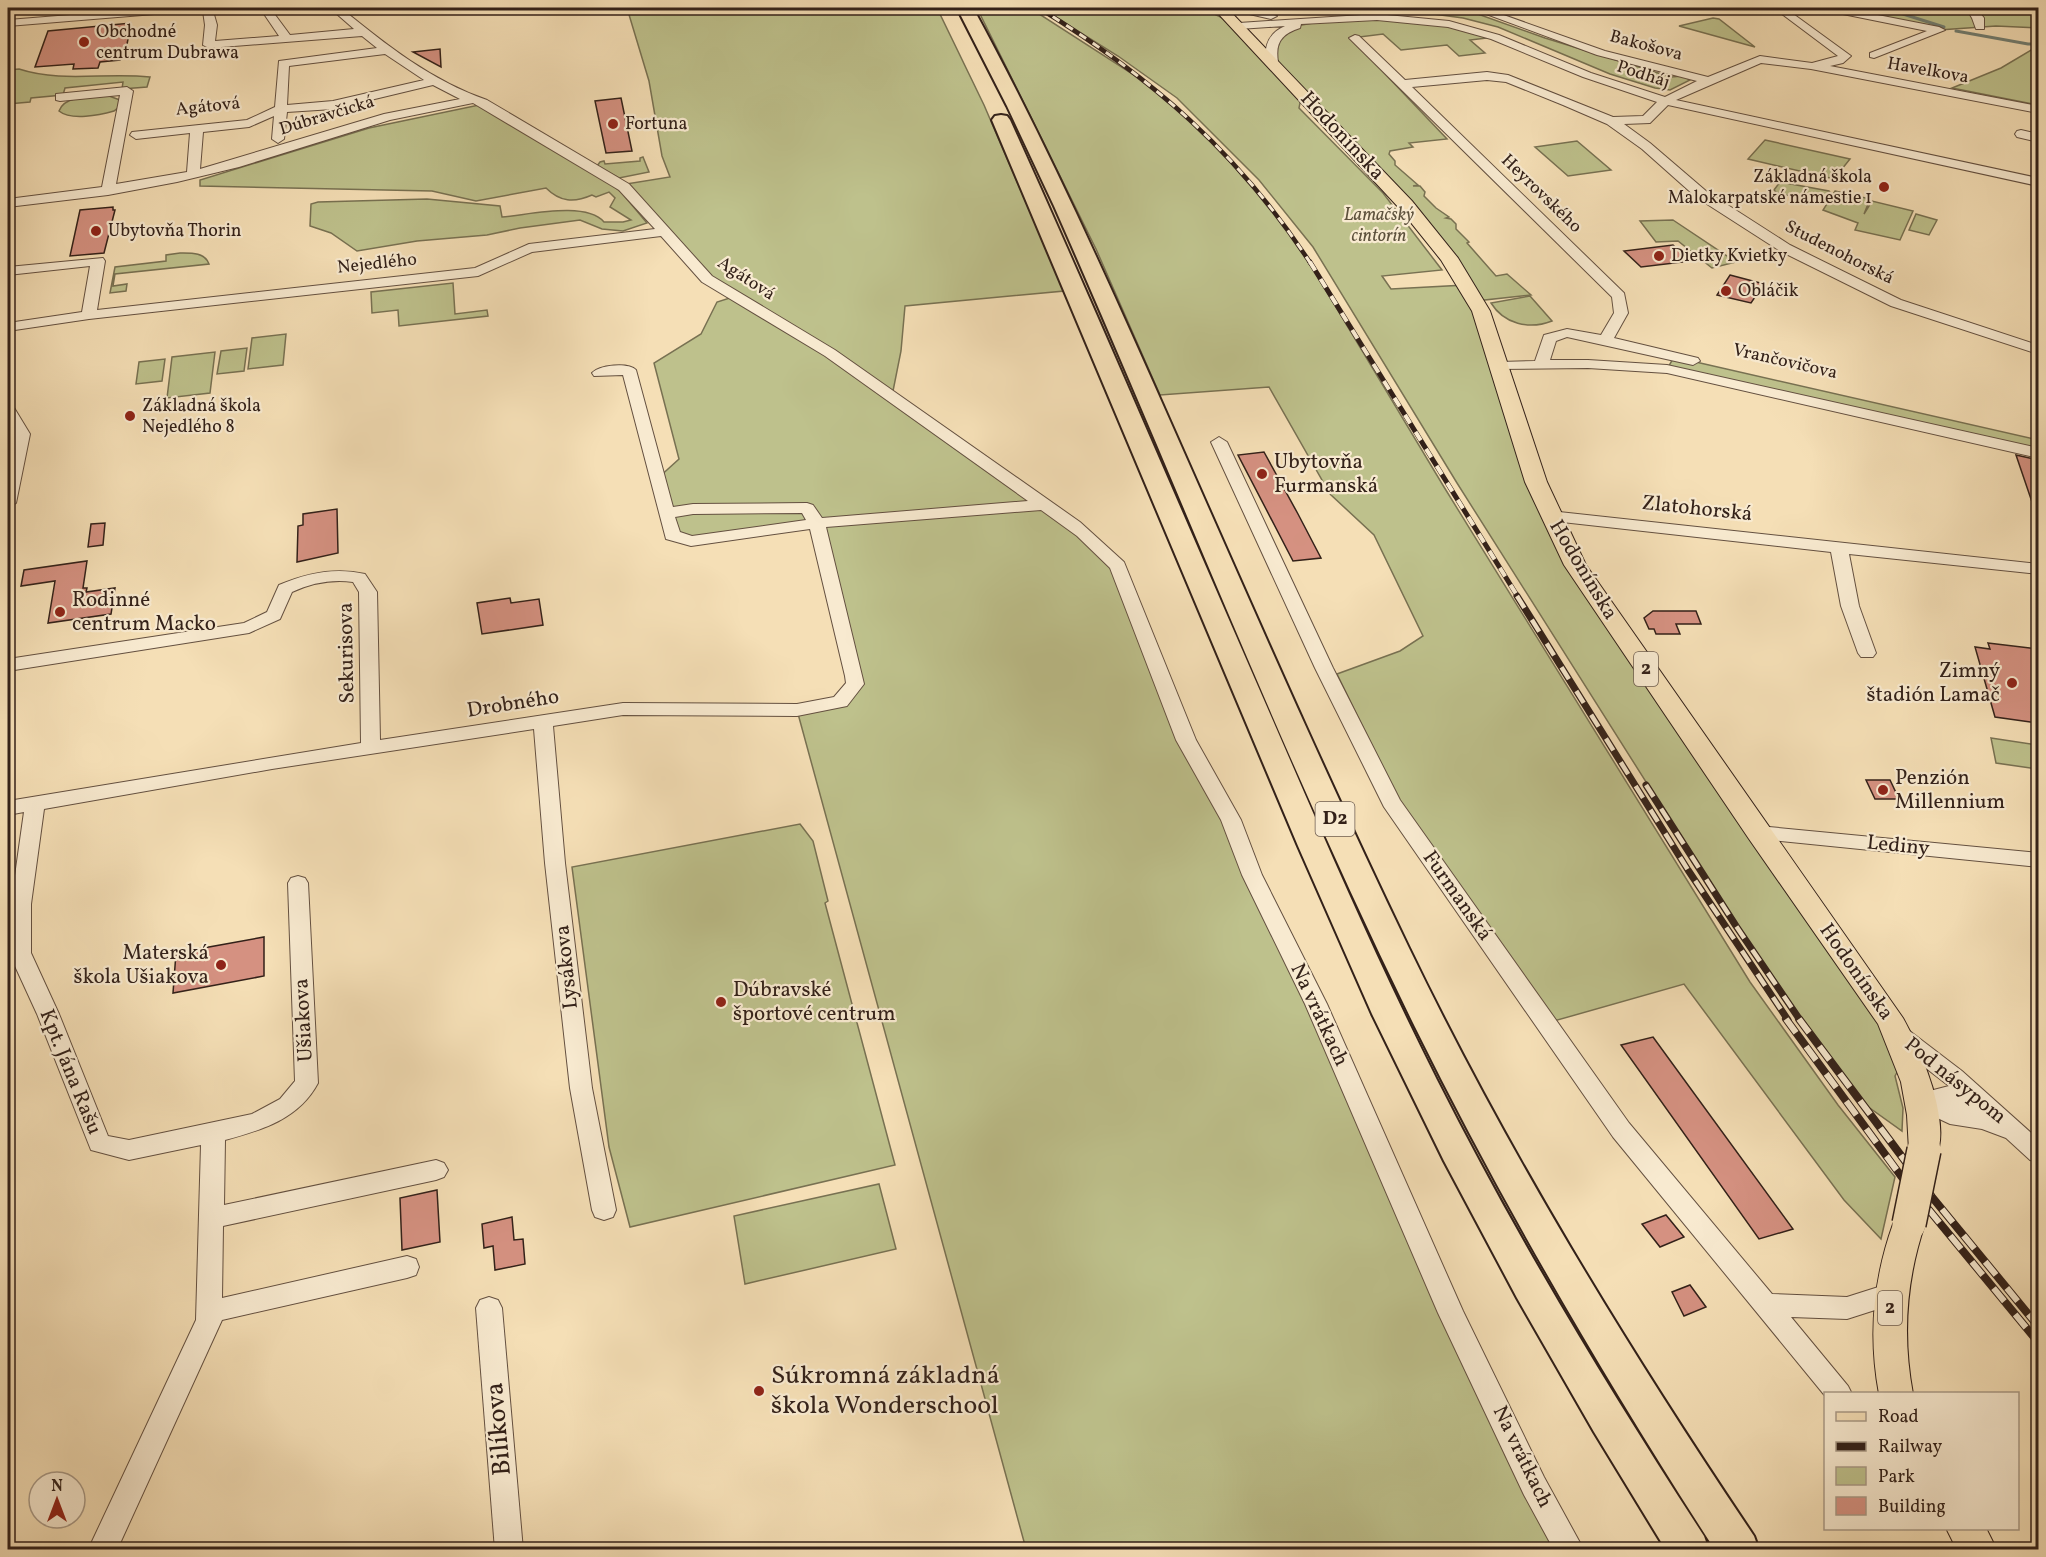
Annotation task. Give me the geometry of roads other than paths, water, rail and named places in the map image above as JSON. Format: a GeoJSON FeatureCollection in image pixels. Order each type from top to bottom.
{"type":"FeatureCollection","features":[{"type":"Feature","properties":{"kind":"highway","name":"D2"},"geometry":{"type":"LineString","coordinates":[[948,8],[979,50],[1082,246],[1399,960],[1537,1224],[1612,1352],[1739,1550]]}},
{"type":"Feature","properties":{"kind":"highway","name":"D2"},"geometry":{"type":"LineString","coordinates":[[965,8],[979,50],[1059,248],[1308,834],[1389,1016],[1493,1218],[1573,1363],[1689,1550]]}},
{"type":"Feature","properties":{"kind":"main road","name":"Hodonínska"},"geometry":{"type":"LineString","coordinates":[[1220,8],[1390,188],[1439,244],[1481,311],[1500,366],[1513,417],[1550,516],[1586,582],[1758,833],[1881,1005],[1907,1055],[1924,1126]]}},
{"type":"Feature","properties":{"kind":"main road","name":"2"},"geometry":{"type":"LineString","coordinates":[[1896,1392],[1889,1347],[1891,1294],[1898,1251],[1909,1224],[1924,1126]]}},
{"type":"Feature","properties":{"kind":"main road"},"geometry":{"type":"LineString","coordinates":[[1965,1530],[1979,1550]]}},
{"type":"Feature","properties":{"kind":"street"},"geometry":{"type":"LineString","coordinates":[[8,23],[191,8]]}},
{"type":"Feature","properties":{"kind":"street"},"geometry":{"type":"LineString","coordinates":[[265,8],[287,39]]}},
{"type":"Feature","properties":{"kind":"street","name":"Agátová"},"geometry":{"type":"LineString","coordinates":[[335,8],[386,50],[435,81],[472,100],[483,103],[624,187],[707,279],[830,353],[1044,504]]}},
{"type":"Feature","properties":{"kind":"street"},"geometry":{"type":"LineString","coordinates":[[1236,8],[1272,16],[1340,18]]}},
{"type":"Feature","properties":{"kind":"street","name":"Bakošova"},"geometry":{"type":"LineString","coordinates":[[1475,8],[1601,53],[1706,80]]}},
{"type":"Feature","properties":{"kind":"street"},"geometry":{"type":"LineString","coordinates":[[1646,146],[1646,120],[1666,101],[1706,80],[1760,59],[1811,66],[1839,61],[1845,56],[1779,8]]}},
{"type":"Feature","properties":{"kind":"street","name":"Havelkova"},"geometry":{"type":"LineString","coordinates":[[1828,8],[1939,30],[1874,55]]}},
{"type":"Feature","properties":{"kind":"street"},"geometry":{"type":"LineString","coordinates":[[1971,8],[1978,18],[1980,27]]}},
{"type":"Feature","properties":{"kind":"street"},"geometry":{"type":"LineString","coordinates":[[208,11],[211,25],[209,45],[364,32]]}},
{"type":"Feature","properties":{"kind":"street"},"geometry":{"type":"LineString","coordinates":[[1272,62],[1270,43],[1279,32],[1291,27],[1340,18]]}},
{"type":"Feature","properties":{"kind":"street","name":"Podháj"},"geometry":{"type":"LineString","coordinates":[[1239,26],[1340,18],[1405,19],[1463,27],[1509,42],[1594,78],[1666,101],[2038,182]]}},
{"type":"Feature","properties":{"kind":"street","name":"Heyrovského"},"geometry":{"type":"LineString","coordinates":[[1355,38],[1619,296],[1622,313],[1605,340]]}},
{"type":"Feature","properties":{"kind":"street"},"geometry":{"type":"LineString","coordinates":[[278,140],[283,63],[386,50]]}},
{"type":"Feature","properties":{"kind":"street","name":"Havelkova"},"geometry":{"type":"LineString","coordinates":[[1811,66],[1883,82],[2038,109]]}},
{"type":"Feature","properties":{"kind":"street","name":"Studenohorská"},"geometry":{"type":"LineString","coordinates":[[1402,84],[1487,76],[1508,79],[1611,122],[1646,146],[1701,194],[1785,248],[1896,303],[2038,350]]}},
{"type":"Feature","properties":{"kind":"street","name":"Agátová"},"geometry":{"type":"LineString","coordinates":[[136,135],[249,123],[281,109],[333,105],[435,81]]}},
{"type":"Feature","properties":{"kind":"street"},"geometry":{"type":"LineString","coordinates":[[60,97],[127,91],[108,191]]}},
{"type":"Feature","properties":{"kind":"street","name":"Dúbravčická"},"geometry":{"type":"LineString","coordinates":[[8,203],[108,191],[193,174],[388,117],[472,100]]}},
{"type":"Feature","properties":{"kind":"street","name":"Studenohorská"},"geometry":{"type":"LineString","coordinates":[[1611,122],[1646,120]]}},
{"type":"Feature","properties":{"kind":"street"},"geometry":{"type":"LineString","coordinates":[[193,174],[197,128]]}},
{"type":"Feature","properties":{"kind":"street"},"geometry":{"type":"LineString","coordinates":[[2021,134],[2038,138]]}},
{"type":"Feature","properties":{"kind":"street","name":"Nejedlého"},"geometry":{"type":"LineString","coordinates":[[8,327],[89,315],[478,272],[529,249],[663,232]]}},
{"type":"Feature","properties":{"kind":"street"},"geometry":{"type":"LineString","coordinates":[[8,271],[98,261],[89,315]]}},
{"type":"Feature","properties":{"kind":"street","name":"Vrančovičova"},"geometry":{"type":"LineString","coordinates":[[1542,363],[1549,338],[1558,334],[1580,334],[2038,440]]}},
{"type":"Feature","properties":{"kind":"street","name":"Vrančovičova"},"geometry":{"type":"LineString","coordinates":[[1500,366],[1532,366],[1542,363],[1667,369],[2038,453]]}},
{"type":"Feature","properties":{"kind":"street"},"geometry":{"type":"LineString","coordinates":[[600,373],[629,370],[672,535],[691,541],[817,523],[1044,504]]}},
{"type":"Feature","properties":{"kind":"street"},"geometry":{"type":"LineString","coordinates":[[8,409],[22,434],[8,503]]}},
{"type":"Feature","properties":{"kind":"street","name":"Furmanská"},"geometry":{"type":"LineString","coordinates":[[1219,442],[1324,668],[1391,802],[1621,1130],[1837,1392]]}},
{"type":"Feature","properties":{"kind":"street","name":"Na vrátkach"},"geometry":{"type":"LineString","coordinates":[[1044,504],[1073,522],[1118,566],[1186,740],[1231,820],[1252,875],[1316,1004],[1451,1312],[1534,1486],[1570,1550]]}},
{"type":"Feature","properties":{"kind":"street"},"geometry":{"type":"LineString","coordinates":[[666,513],[693,510],[807,508],[817,523]]}},
{"type":"Feature","properties":{"kind":"street","name":"Zlatohorská"},"geometry":{"type":"LineString","coordinates":[[1550,516],[2038,569]]}},
{"type":"Feature","properties":{"kind":"street","name":"Drobného"},"geometry":{"type":"LineString","coordinates":[[8,808],[623,709],[797,710],[840,702],[855,684],[817,523]]}},
{"type":"Feature","properties":{"kind":"street"},"geometry":{"type":"LineString","coordinates":[[1839,547],[1850,606],[1867,653]]}},
{"type":"Feature","properties":{"kind":"street","name":"Sekurisova"},"geometry":{"type":"LineString","coordinates":[[8,665],[249,628],[274,615],[285,589],[300,582],[342,574],[359,578],[368,592],[371,748]]}},
{"type":"Feature","properties":{"kind":"street","name":"Lysákova"},"geometry":{"type":"LineString","coordinates":[[543,722],[555,863],[581,1088],[604,1210]]}},
{"type":"Feature","properties":{"kind":"street","name":"Kpt. Jána Rašu"},"geometry":{"type":"LineString","coordinates":[[34,804],[21,904],[20,953],[99,1143],[129,1150],[213,1133]]}},
{"type":"Feature","properties":{"kind":"street","name":"Lediny"},"geometry":{"type":"LineString","coordinates":[[1758,833],[2038,860]]}},
{"type":"Feature","properties":{"kind":"street","name":"Ušiakova"},"geometry":{"type":"LineString","coordinates":[[213,1133],[258,1122],[288,1105],[307,1083],[298,883]]}},
{"type":"Feature","properties":{"kind":"street","name":"Pod násypom"},"geometry":{"type":"LineString","coordinates":[[1898,1034],[1987,1105],[2038,1153]]}},
{"type":"Feature","properties":{"kind":"street"},"geometry":{"type":"LineString","coordinates":[[1924,1126],[1938,1096],[1949,1095],[1987,1105]]}},
{"type":"Feature","properties":{"kind":"street"},"geometry":{"type":"LineString","coordinates":[[1924,1126],[1958,1117],[1985,1120],[2019,1134]]}},
{"type":"Feature","properties":{"kind":"street"},"geometry":{"type":"LineString","coordinates":[[102,1550],[209,1320],[213,1133]]}},
{"type":"Feature","properties":{"kind":"street"},"geometry":{"type":"LineString","coordinates":[[211,1218],[436,1170]]}},
{"type":"Feature","properties":{"kind":"street"},"geometry":{"type":"LineString","coordinates":[[209,1312],[407,1267]]}},
{"type":"Feature","properties":{"kind":"street"},"geometry":{"type":"LineString","coordinates":[[1767,1305],[1848,1308],[1891,1294]]}},
{"type":"Feature","properties":{"kind":"street","name":"Bilíkova"},"geometry":{"type":"LineString","coordinates":[[489,1308],[509,1550]]}},
{"type":"Feature","properties":{"kind":"waterway"},"geometry":{"type":"LineString","coordinates":[[1884,8],[1944,27]]}},
{"type":"Feature","properties":{"kind":"waterway"},"geometry":{"type":"LineString","coordinates":[[1956,31],[2028,44],[2035,44],[2038,41]]}},
{"type":"Feature","properties":{"kind":"railway"},"geometry":{"type":"LineString","coordinates":[[1039,8],[1119,62],[1190,120],[1253,186],[1283,223],[1311,264]]}},
{"type":"Feature","properties":{"kind":"railway"},"geometry":{"type":"LineString","coordinates":[[1310,262],[1518,597]]}},
{"type":"Feature","properties":{"kind":"railway"},"geometry":{"type":"LineString","coordinates":[[1517,596],[1688,870],[1788,1020]]}},
{"type":"Feature","properties":{"kind":"railway"},"geometry":{"type":"LineString","coordinates":[[1646,785],[1736,926],[1800,1020]]}},
{"type":"Feature","properties":{"kind":"railway"},"geometry":{"type":"LineString","coordinates":[[1786,1019],[1901,1176],[2038,1342]]}},
{"type":"Feature","properties":{"kind":"railway"},"geometry":{"type":"LineString","coordinates":[[1799,1019],[1932,1197],[2038,1326]]}},
{"type":"Feature","properties":{"kind":"place","name":"Obchodné centrum Dubrawa"},"geometry":{"type":"Point","coordinates":[84,42]}},
{"type":"Feature","properties":{"kind":"place","name":"Fortuna"},"geometry":{"type":"Point","coordinates":[613,124]}},
{"type":"Feature","properties":{"kind":"place","name":"Základná škola Malokarpatské námestie 1"},"geometry":{"type":"Point","coordinates":[1884,187]}},
{"type":"Feature","properties":{"kind":"place","name":"Ubytovňa Thorin"},"geometry":{"type":"Point","coordinates":[96,231]}},
{"type":"Feature","properties":{"kind":"place","name":"Dietky Kvietky"},"geometry":{"type":"Point","coordinates":[1659,256]}},
{"type":"Feature","properties":{"kind":"place","name":"Obláčik"},"geometry":{"type":"Point","coordinates":[1726,291]}},
{"type":"Feature","properties":{"kind":"place","name":"Základná škola Nejedlého 8"},"geometry":{"type":"Point","coordinates":[130,416]}},
{"type":"Feature","properties":{"kind":"place","name":"Ubytovňa Furmanská"},"geometry":{"type":"Point","coordinates":[1262,474]}},
{"type":"Feature","properties":{"kind":"place","name":"Rodinné centrum Macko"},"geometry":{"type":"Point","coordinates":[60,612]}},
{"type":"Feature","properties":{"kind":"place","name":"Zimný štadión Lamač"},"geometry":{"type":"Point","coordinates":[2012,683]}},
{"type":"Feature","properties":{"kind":"place","name":"Penzión Millennium"},"geometry":{"type":"Point","coordinates":[1883,790]}},
{"type":"Feature","properties":{"kind":"place","name":"Materská škola Ušiakova"},"geometry":{"type":"Point","coordinates":[221,965]}},
{"type":"Feature","properties":{"kind":"place","name":"Dúbravské športové centrum"},"geometry":{"type":"Point","coordinates":[721,1002]}},
{"type":"Feature","properties":{"kind":"place","name":"Súkromná základná škola Wonderschool"},"geometry":{"type":"Point","coordinates":[759,1391]}},
{"type":"Feature","properties":{"kind":"park label","name":"Lamačský cintorín"},"geometry":{"type":"Point","coordinates":[1379,225]}}]}
